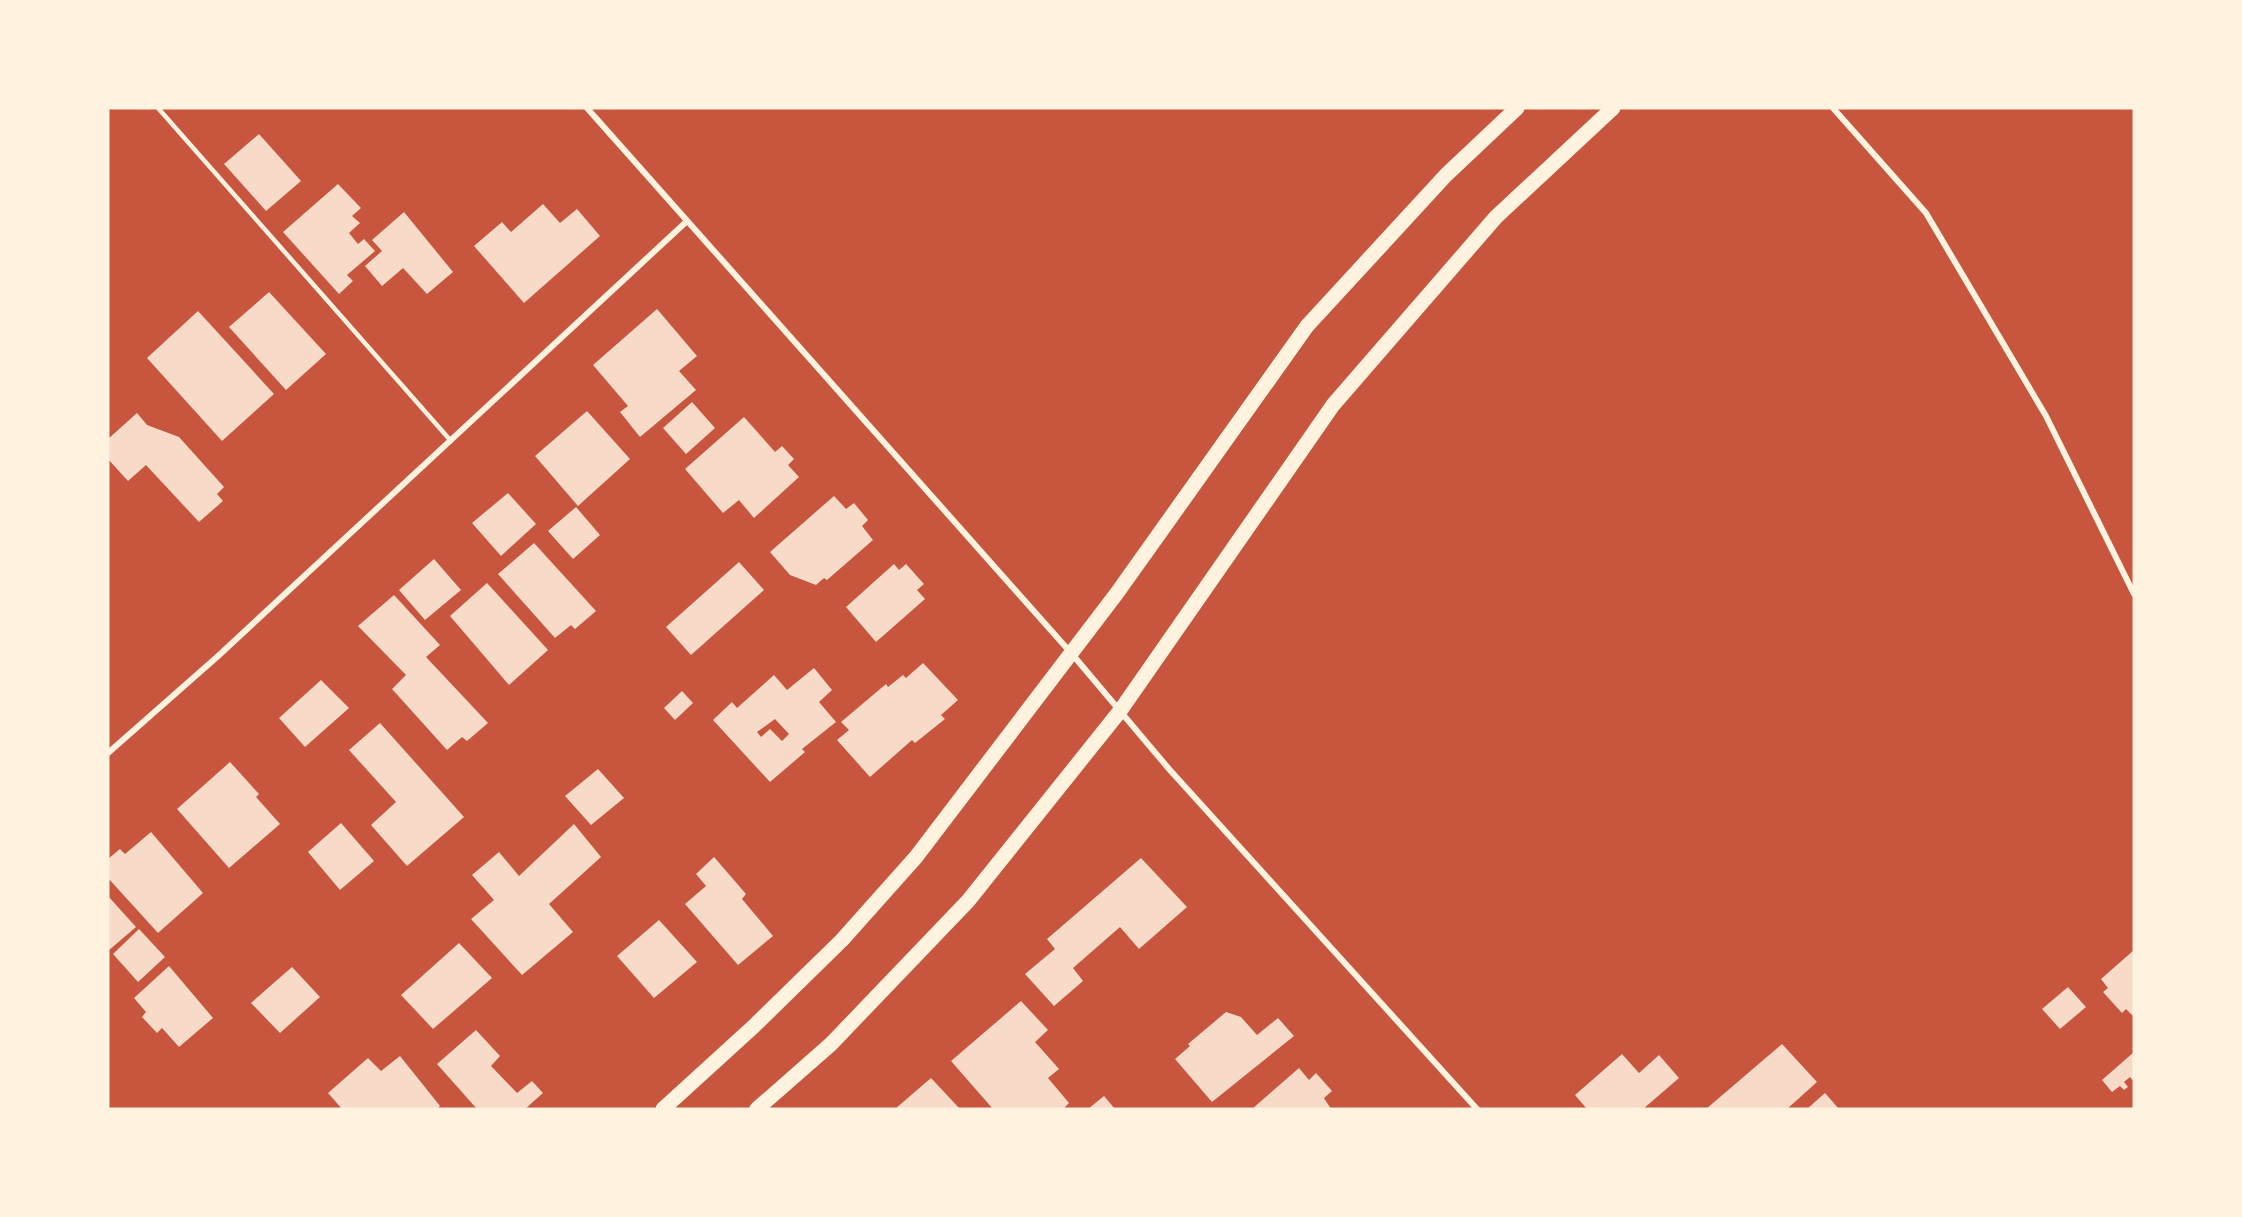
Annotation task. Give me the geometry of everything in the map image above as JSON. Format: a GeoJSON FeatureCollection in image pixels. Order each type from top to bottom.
{"type":"FeatureCollection","features":[{"type":"Feature","properties":{"kind":"main road"},"geometry":{"type":"LineString","coordinates":[[663,1109],[753,1027],[842,940],[916,857],[1072,654],[1307,326],[1446,175],[1517,108]]}},
{"type":"Feature","properties":{"kind":"main road"},"geometry":{"type":"LineString","coordinates":[[757,1109],[831,1044],[968,901],[1120,711],[1333,405],[1496,217],[1613,108]]}},
{"type":"Feature","properties":{"kind":"street"},"geometry":{"type":"LineString","coordinates":[[587,108],[1072,654],[1169,769],[1477,1109]]}},
{"type":"Feature","properties":{"kind":"street"},"geometry":{"type":"LineString","coordinates":[[1833,108],[1926,213],[2046,416],[2134,594]]}},
{"type":"Feature","properties":{"kind":"street"},"geometry":{"type":"LineString","coordinates":[[108,753],[218,657],[686,222]]}},
{"type":"Feature","properties":{"kind":"lane"},"geometry":{"type":"LineString","coordinates":[[158,108],[452,441]]}},
{"type":"Feature","properties":{"kind":"building"},"geometry":{"type":"Polygon","coordinates":[[[259,134],[301,181],[266,211],[224,164],[259,134]]]}},
{"type":"Feature","properties":{"kind":"building"},"geometry":{"type":"Polygon","coordinates":[[[338,184],[361,208],[352,216],[360,223],[349,233],[358,244],[364,239],[375,251],[347,275],[353,281],[339,294],[283,232],[338,184]]]}},
{"type":"Feature","properties":{"kind":"building"},"geometry":{"type":"Polygon","coordinates":[[[543,204],[560,223],[577,209],[600,236],[524,303],[474,246],[502,222],[511,232],[543,204]]]}},
{"type":"Feature","properties":{"kind":"building"},"geometry":{"type":"Polygon","coordinates":[[[404,212],[453,272],[427,294],[403,268],[382,286],[365,266],[382,251],[372,240],[404,212]]]}},
{"type":"Feature","properties":{"kind":"building"},"geometry":{"type":"Polygon","coordinates":[[[269,292],[326,354],[286,390],[229,327],[269,292]]]}},
{"type":"Feature","properties":{"kind":"building"},"geometry":{"type":"Polygon","coordinates":[[[657,309],[697,356],[679,371],[696,390],[640,437],[620,412],[628,406],[593,365],[657,309]]]}},
{"type":"Feature","properties":{"kind":"building"},"geometry":{"type":"Polygon","coordinates":[[[198,311],[274,394],[222,441],[147,358],[198,311]]]}},
{"type":"Feature","properties":{"kind":"building"},"geometry":{"type":"Polygon","coordinates":[[[692,402],[715,428],[686,454],[663,428],[692,402]]]}},
{"type":"Feature","properties":{"kind":"building"},"geometry":{"type":"Polygon","coordinates":[[[587,411],[630,459],[578,506],[535,456],[587,411]]]}},
{"type":"Feature","properties":{"kind":"building"},"geometry":{"type":"Polygon","coordinates":[[[137,413],[147,425],[179,437],[224,487],[217,494],[223,501],[199,522],[146,465],[128,481],[108,459],[108,439],[137,413]]]}},
{"type":"Feature","properties":{"kind":"building"},"geometry":{"type":"Polygon","coordinates":[[[744,417],[775,452],[782,446],[794,459],[788,465],[799,477],[754,518],[739,500],[723,513],[685,469],[744,417]]]}},
{"type":"Feature","properties":{"kind":"building"},"geometry":{"type":"Polygon","coordinates":[[[508,493],[536,524],[501,556],[472,523],[508,493]]]}},
{"type":"Feature","properties":{"kind":"building"},"geometry":{"type":"Polygon","coordinates":[[[834,496],[846,509],[854,503],[868,520],[862,526],[873,540],[827,580],[824,578],[816,585],[790,575],[770,552],[834,496]]]}},
{"type":"Feature","properties":{"kind":"building"},"geometry":{"type":"Polygon","coordinates":[[[576,507],[600,535],[573,559],[548,531],[576,507]]]}},
{"type":"Feature","properties":{"kind":"building"},"geometry":{"type":"Polygon","coordinates":[[[534,543],[596,611],[575,629],[571,625],[555,638],[498,574],[534,543]]]}},
{"type":"Feature","properties":{"kind":"building"},"geometry":{"type":"Polygon","coordinates":[[[434,559],[461,590],[425,620],[399,590],[434,559]]]}},
{"type":"Feature","properties":{"kind":"building"},"geometry":{"type":"Polygon","coordinates":[[[739,562],[764,590],[691,655],[666,627],[739,562]]]}},
{"type":"Feature","properties":{"kind":"building"},"geometry":{"type":"Polygon","coordinates":[[[894,564],[899,570],[906,564],[924,584],[917,590],[925,599],[876,642],[846,607],[894,564]]]}},
{"type":"Feature","properties":{"kind":"building"},"geometry":{"type":"Polygon","coordinates":[[[487,583],[548,650],[509,685],[450,616],[487,583]]]}},
{"type":"Feature","properties":{"kind":"building"},"geometry":{"type":"Polygon","coordinates":[[[394,595],[440,645],[426,657],[488,723],[467,741],[462,737],[447,750],[392,689],[406,675],[358,626],[394,595]]]}},
{"type":"Feature","properties":{"kind":"building"},"geometry":{"type":"Polygon","coordinates":[[[923,663],[958,700],[941,715],[945,719],[915,743],[912,740],[870,777],[837,740],[849,730],[841,722],[886,684],[888,687],[903,675],[906,678],[923,663]]]}},
{"type":"Feature","properties":{"kind":"building"},"geometry":{"type":"Polygon","coordinates":[[[814,668],[832,690],[819,702],[836,722],[802,749],[805,752],[770,782],[713,720],[732,702],[737,708],[774,675],[787,690],[814,668]],[[775,719],[757,732],[761,737],[770,729],[782,741],[789,734],[775,719]]]}},
{"type":"Feature","properties":{"kind":"building"},"geometry":{"type":"Polygon","coordinates":[[[321,680],[349,708],[305,747],[279,718],[321,680]]]}},
{"type":"Feature","properties":{"kind":"building"},"geometry":{"type":"Polygon","coordinates":[[[682,691],[693,703],[675,720],[664,708],[682,691]]]}},
{"type":"Feature","properties":{"kind":"building"},"geometry":{"type":"Polygon","coordinates":[[[380,723],[464,817],[407,866],[371,825],[396,802],[349,750],[380,723]]]}},
{"type":"Feature","properties":{"kind":"building"},"geometry":{"type":"Polygon","coordinates":[[[230,762],[259,794],[256,797],[280,824],[229,868],[177,809],[230,762]]]}},
{"type":"Feature","properties":{"kind":"building"},"geometry":{"type":"Polygon","coordinates":[[[598,769],[624,798],[591,825],[565,796],[598,769]]]}},
{"type":"Feature","properties":{"kind":"building"},"geometry":{"type":"Polygon","coordinates":[[[341,823],[374,861],[340,890],[308,852],[341,823]]]}},
{"type":"Feature","properties":{"kind":"building"},"geometry":{"type":"Polygon","coordinates":[[[574,824],[601,857],[549,904],[573,932],[522,975],[471,919],[494,900],[472,875],[499,852],[519,876],[574,824]]]}},
{"type":"Feature","properties":{"kind":"building"},"geometry":{"type":"Polygon","coordinates":[[[151,832],[203,893],[158,933],[108,878],[108,859],[120,849],[125,854],[151,832]]]}},
{"type":"Feature","properties":{"kind":"building"},"geometry":{"type":"Polygon","coordinates":[[[714,857],[746,894],[742,899],[773,936],[738,965],[685,904],[706,886],[696,874],[714,857]]]}},
{"type":"Feature","properties":{"kind":"building"},"geometry":{"type":"Polygon","coordinates":[[[1141,858],[1187,907],[1139,949],[1120,927],[1073,968],[1083,981],[1054,1006],[1025,974],[1055,949],[1047,939],[1141,858]]]}},
{"type":"Feature","properties":{"kind":"building"},"geometry":{"type":"Polygon","coordinates":[[[108,896],[136,927],[108,951],[108,896]]]}},
{"type":"Feature","properties":{"kind":"building"},"geometry":{"type":"Polygon","coordinates":[[[659,920],[697,962],[654,998],[617,956],[659,920]]]}},
{"type":"Feature","properties":{"kind":"building"},"geometry":{"type":"Polygon","coordinates":[[[139,929],[165,957],[138,982],[113,954],[139,929]]]}},
{"type":"Feature","properties":{"kind":"building"},"geometry":{"type":"Polygon","coordinates":[[[459,943],[492,978],[433,1029],[401,995],[459,943]]]}},
{"type":"Feature","properties":{"kind":"building"},"geometry":{"type":"Polygon","coordinates":[[[2134,950],[2134,1017],[2126,1009],[2122,1013],[2103,992],[2108,988],[2101,979],[2134,950]]]}},
{"type":"Feature","properties":{"kind":"building"},"geometry":{"type":"Polygon","coordinates":[[[169,966],[213,1018],[179,1047],[162,1028],[157,1033],[142,1017],[146,1012],[134,998],[169,966]]]}},
{"type":"Feature","properties":{"kind":"building"},"geometry":{"type":"Polygon","coordinates":[[[292,967],[320,997],[280,1033],[251,1003],[292,967]]]}},
{"type":"Feature","properties":{"kind":"building"},"geometry":{"type":"Polygon","coordinates":[[[2068,987],[2086,1007],[2060,1029],[2042,1009],[2068,987]]]}},
{"type":"Feature","properties":{"kind":"building"},"geometry":{"type":"Polygon","coordinates":[[[1021,1001],[1048,1030],[1035,1042],[1059,1069],[1048,1078],[1069,1103],[1063,1109],[993,1109],[951,1061],[1021,1001]]]}},
{"type":"Feature","properties":{"kind":"building"},"geometry":{"type":"Polygon","coordinates":[[[1226,1012],[1241,1017],[1257,1035],[1278,1018],[1294,1036],[1212,1102],[1175,1059],[1190,1046],[1188,1044],[1226,1012]]]}},
{"type":"Feature","properties":{"kind":"building"},"geometry":{"type":"Polygon","coordinates":[[[476,1030],[500,1056],[491,1066],[517,1093],[532,1081],[543,1093],[525,1109],[477,1109],[437,1064],[476,1030]]]}},
{"type":"Feature","properties":{"kind":"building"},"geometry":{"type":"Polygon","coordinates":[[[1782,1044],[1817,1082],[1787,1109],[1706,1109],[1782,1044]]]}},
{"type":"Feature","properties":{"kind":"building"},"geometry":{"type":"Polygon","coordinates":[[[2134,1052],[2134,1082],[2130,1077],[2124,1082],[2128,1087],[2124,1090],[2120,1086],[2112,1092],[2102,1080],[2134,1052]]]}},
{"type":"Feature","properties":{"kind":"building"},"geometry":{"type":"Polygon","coordinates":[[[1622,1054],[1639,1073],[1659,1055],[1679,1078],[1643,1109],[1587,1109],[1575,1095],[1622,1054]]]}},
{"type":"Feature","properties":{"kind":"building"},"geometry":{"type":"Polygon","coordinates":[[[400,1056],[440,1106],[437,1109],[342,1109],[328,1093],[368,1058],[381,1071],[400,1056]]]}},
{"type":"Feature","properties":{"kind":"building"},"geometry":{"type":"Polygon","coordinates":[[[1299,1068],[1309,1080],[1316,1073],[1332,1091],[1324,1098],[1331,1109],[1252,1109],[1299,1068]]]}},
{"type":"Feature","properties":{"kind":"building"},"geometry":{"type":"Polygon","coordinates":[[[931,1078],[960,1109],[895,1109],[931,1078]]]}},
{"type":"Feature","properties":{"kind":"building"},"geometry":{"type":"Polygon","coordinates":[[[1825,1093],[1839,1109],[1807,1109],[1825,1093]]]}},
{"type":"Feature","properties":{"kind":"building"},"geometry":{"type":"Polygon","coordinates":[[[1104,1096],[1115,1109],[1088,1109],[1104,1096]]]}}]}
